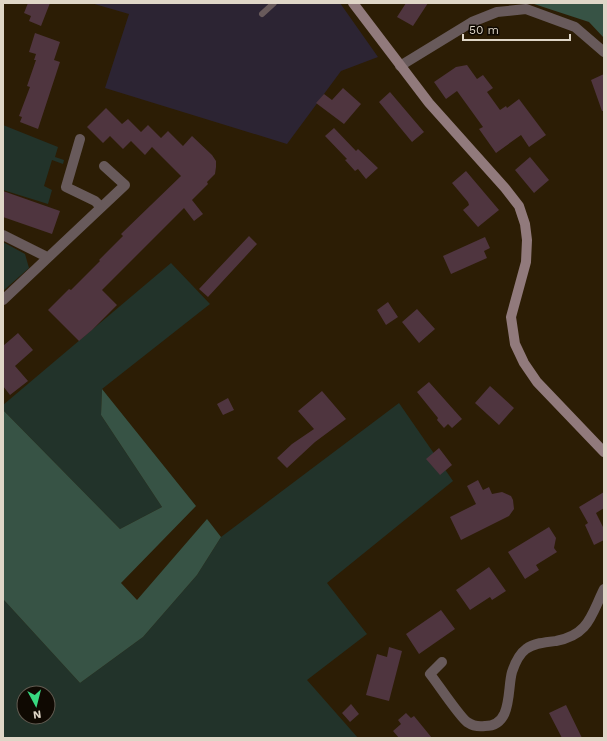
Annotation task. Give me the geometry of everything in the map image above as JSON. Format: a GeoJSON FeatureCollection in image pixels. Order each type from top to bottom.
{"type":"FeatureCollection","features":[{"type":"Feature","properties":{"kind":"street"},"geometry":{"type":"LineString","coordinates":[[353,3],[429,104],[505,188],[519,206],[525,224],[527,240],[526,262],[511,317],[515,344],[524,363],[537,382],[604,452]]}},
{"type":"Feature","properties":{"kind":"street"},"geometry":{"type":"LineString","coordinates":[[400,66],[472,22],[497,12],[526,9],[575,27],[604,52]]}},
{"type":"Feature","properties":{"kind":"street"},"geometry":{"type":"LineString","coordinates":[[80,139],[66,187],[95,201],[101,207]]}},
{"type":"Feature","properties":{"kind":"street"},"geometry":{"type":"LineString","coordinates":[[3,300],[125,185],[104,166]]}},
{"type":"Feature","properties":{"kind":"street"},"geometry":{"type":"LineString","coordinates":[[3,235],[47,257]]}},
{"type":"Feature","properties":{"kind":"street"},"geometry":{"type":"LineString","coordinates":[[442,662],[430,674],[467,722],[478,726],[491,726],[501,718],[508,706],[512,673],[517,660],[526,649],[536,644],[568,639],[584,629],[590,621],[604,589]]}},
{"type":"Feature","properties":{"kind":"lane"},"geometry":{"type":"LineString","coordinates":[[262,14],[274,3]]}},
{"type":"Feature","properties":{"kind":"shaded area"},"geometry":{"type":"Polygon","coordinates":[[[91,3],[340,3],[378,57],[341,71],[287,144],[105,88],[129,14],[91,3]]]}},
{"type":"Feature","properties":{"kind":"green space"},"geometry":{"type":"Polygon","coordinates":[[[531,3],[604,3],[604,38],[589,22],[531,3]]]}},
{"type":"Feature","properties":{"kind":"green space"},"geometry":{"type":"Polygon","coordinates":[[[3,125],[58,147],[55,157],[64,160],[63,164],[52,160],[44,186],[52,190],[48,204],[3,190],[3,125]]]}},
{"type":"Feature","properties":{"kind":"green space"},"geometry":{"type":"Polygon","coordinates":[[[3,242],[25,254],[29,268],[3,291],[3,242]]]}},
{"type":"Feature","properties":{"kind":"green space"},"geometry":{"type":"Polygon","coordinates":[[[171,263],[210,304],[102,389],[101,415],[162,507],[120,529],[3,410],[3,405],[171,263]]]}},
{"type":"Feature","properties":{"kind":"green space"},"geometry":{"type":"Polygon","coordinates":[[[102,389],[196,506],[121,583],[137,600],[207,519],[221,537],[197,575],[143,637],[80,683],[3,599],[3,410],[120,529],[162,507],[101,415],[102,389]]]}},
{"type":"Feature","properties":{"kind":"green space"},"geometry":{"type":"Polygon","coordinates":[[[399,403],[453,481],[327,583],[367,634],[307,680],[358,738],[3,738],[3,599],[80,683],[143,637],[197,575],[221,537],[399,403]]]}},
{"type":"Feature","properties":{"kind":"building"},"geometry":{"type":"Polygon","coordinates":[[[28,3],[50,3],[41,26],[29,21],[31,16],[24,13],[28,3]]]}},
{"type":"Feature","properties":{"kind":"building"},"geometry":{"type":"Polygon","coordinates":[[[406,3],[428,3],[413,26],[397,17],[406,3]]]}},
{"type":"Feature","properties":{"kind":"building"},"geometry":{"type":"Polygon","coordinates":[[[35,33],[60,42],[54,60],[60,62],[38,129],[20,122],[22,117],[19,116],[30,87],[27,86],[36,60],[34,60],[36,54],[29,52],[35,33]]]}},
{"type":"Feature","properties":{"kind":"building"},"geometry":{"type":"Polygon","coordinates":[[[467,65],[477,79],[483,75],[493,88],[487,92],[500,110],[506,106],[507,108],[519,99],[546,135],[529,147],[521,135],[496,153],[479,129],[483,127],[457,91],[446,99],[434,82],[456,67],[467,65]]]}},
{"type":"Feature","properties":{"kind":"building"},"geometry":{"type":"Polygon","coordinates":[[[604,74],[604,111],[602,111],[591,80],[604,74]]]}},
{"type":"Feature","properties":{"kind":"building"},"geometry":{"type":"Polygon","coordinates":[[[343,88],[361,104],[344,124],[316,103],[324,94],[332,100],[343,88]]]}},
{"type":"Feature","properties":{"kind":"building"},"geometry":{"type":"Polygon","coordinates":[[[390,92],[424,132],[412,142],[379,102],[390,92]]]}},
{"type":"Feature","properties":{"kind":"building"},"geometry":{"type":"Polygon","coordinates":[[[106,108],[122,124],[128,119],[141,132],[148,125],[161,138],[168,131],[183,146],[192,136],[212,155],[216,161],[216,167],[215,174],[207,182],[208,184],[192,200],[203,214],[194,221],[184,208],[102,290],[117,305],[79,341],[48,310],[69,289],[71,290],[100,261],[99,260],[123,236],[121,234],[181,176],[152,147],[145,155],[131,141],[123,149],[110,136],[103,143],[87,127],[106,108]]]}},
{"type":"Feature","properties":{"kind":"building"},"geometry":{"type":"Polygon","coordinates":[[[334,128],[356,151],[358,149],[378,168],[366,179],[358,169],[355,171],[345,160],[347,159],[325,136],[334,128]]]}},
{"type":"Feature","properties":{"kind":"building"},"geometry":{"type":"Polygon","coordinates":[[[530,157],[549,180],[534,193],[515,170],[530,157]]]}},
{"type":"Feature","properties":{"kind":"building"},"geometry":{"type":"Polygon","coordinates":[[[466,171],[499,210],[478,227],[463,210],[469,205],[468,202],[452,183],[466,171]]]}},
{"type":"Feature","properties":{"kind":"building"},"geometry":{"type":"Polygon","coordinates":[[[3,191],[60,211],[52,234],[3,217],[3,191]]]}},
{"type":"Feature","properties":{"kind":"building"},"geometry":{"type":"Polygon","coordinates":[[[249,236],[257,244],[208,297],[199,289],[249,236]]]}},
{"type":"Feature","properties":{"kind":"building"},"geometry":{"type":"Polygon","coordinates":[[[485,237],[490,248],[484,251],[487,258],[451,274],[443,256],[485,237]]]}},
{"type":"Feature","properties":{"kind":"building"},"geometry":{"type":"Polygon","coordinates":[[[388,302],[398,317],[386,325],[377,310],[388,302]]]}},
{"type":"Feature","properties":{"kind":"building"},"geometry":{"type":"Polygon","coordinates":[[[417,309],[435,329],[419,343],[402,322],[417,309]]]}},
{"type":"Feature","properties":{"kind":"building"},"geometry":{"type":"Polygon","coordinates":[[[18,333],[33,350],[15,366],[28,381],[10,395],[3,386],[3,346],[18,333]]]}},
{"type":"Feature","properties":{"kind":"building"},"geometry":{"type":"Polygon","coordinates":[[[429,382],[462,419],[452,428],[448,424],[444,428],[437,420],[438,418],[417,392],[429,382]]]}},
{"type":"Feature","properties":{"kind":"building"},"geometry":{"type":"Polygon","coordinates":[[[490,386],[514,408],[499,425],[475,403],[490,386]]]}},
{"type":"Feature","properties":{"kind":"building"},"geometry":{"type":"Polygon","coordinates":[[[322,391],[346,419],[315,442],[287,468],[277,458],[292,444],[314,429],[298,411],[322,391]]]}},
{"type":"Feature","properties":{"kind":"building"},"geometry":{"type":"Polygon","coordinates":[[[228,398],[234,410],[223,415],[217,404],[228,398]]]}},
{"type":"Feature","properties":{"kind":"building"},"geometry":{"type":"Polygon","coordinates":[[[439,448],[452,465],[440,475],[426,459],[439,448]]]}},
{"type":"Feature","properties":{"kind":"building"},"geometry":{"type":"Polygon","coordinates":[[[478,480],[483,490],[489,487],[492,494],[502,492],[511,496],[514,509],[509,516],[461,540],[450,517],[476,504],[467,486],[478,480]]]}},
{"type":"Feature","properties":{"kind":"building"},"geometry":{"type":"Polygon","coordinates":[[[604,492],[604,508],[596,513],[604,529],[604,540],[594,545],[585,525],[588,523],[579,507],[604,492]]]}},
{"type":"Feature","properties":{"kind":"building"},"geometry":{"type":"Polygon","coordinates":[[[549,527],[556,538],[554,548],[557,552],[536,565],[539,570],[525,579],[508,552],[549,527]]]}},
{"type":"Feature","properties":{"kind":"building"},"geometry":{"type":"Polygon","coordinates":[[[489,567],[506,591],[492,600],[490,597],[470,610],[456,590],[489,567]]]}},
{"type":"Feature","properties":{"kind":"building"},"geometry":{"type":"Polygon","coordinates":[[[441,610],[455,629],[419,654],[406,634],[441,610]]]}},
{"type":"Feature","properties":{"kind":"building"},"geometry":{"type":"Polygon","coordinates":[[[389,647],[402,651],[389,701],[366,695],[377,654],[387,657],[389,647]]]}},
{"type":"Feature","properties":{"kind":"building"},"geometry":{"type":"Polygon","coordinates":[[[351,704],[359,714],[350,722],[342,713],[351,704]]]}},
{"type":"Feature","properties":{"kind":"building"},"geometry":{"type":"Polygon","coordinates":[[[566,705],[582,738],[562,738],[549,713],[566,705]]]}},
{"type":"Feature","properties":{"kind":"building"},"geometry":{"type":"Polygon","coordinates":[[[406,713],[411,718],[414,716],[432,738],[399,738],[393,731],[401,724],[398,720],[406,713]]]}}]}
